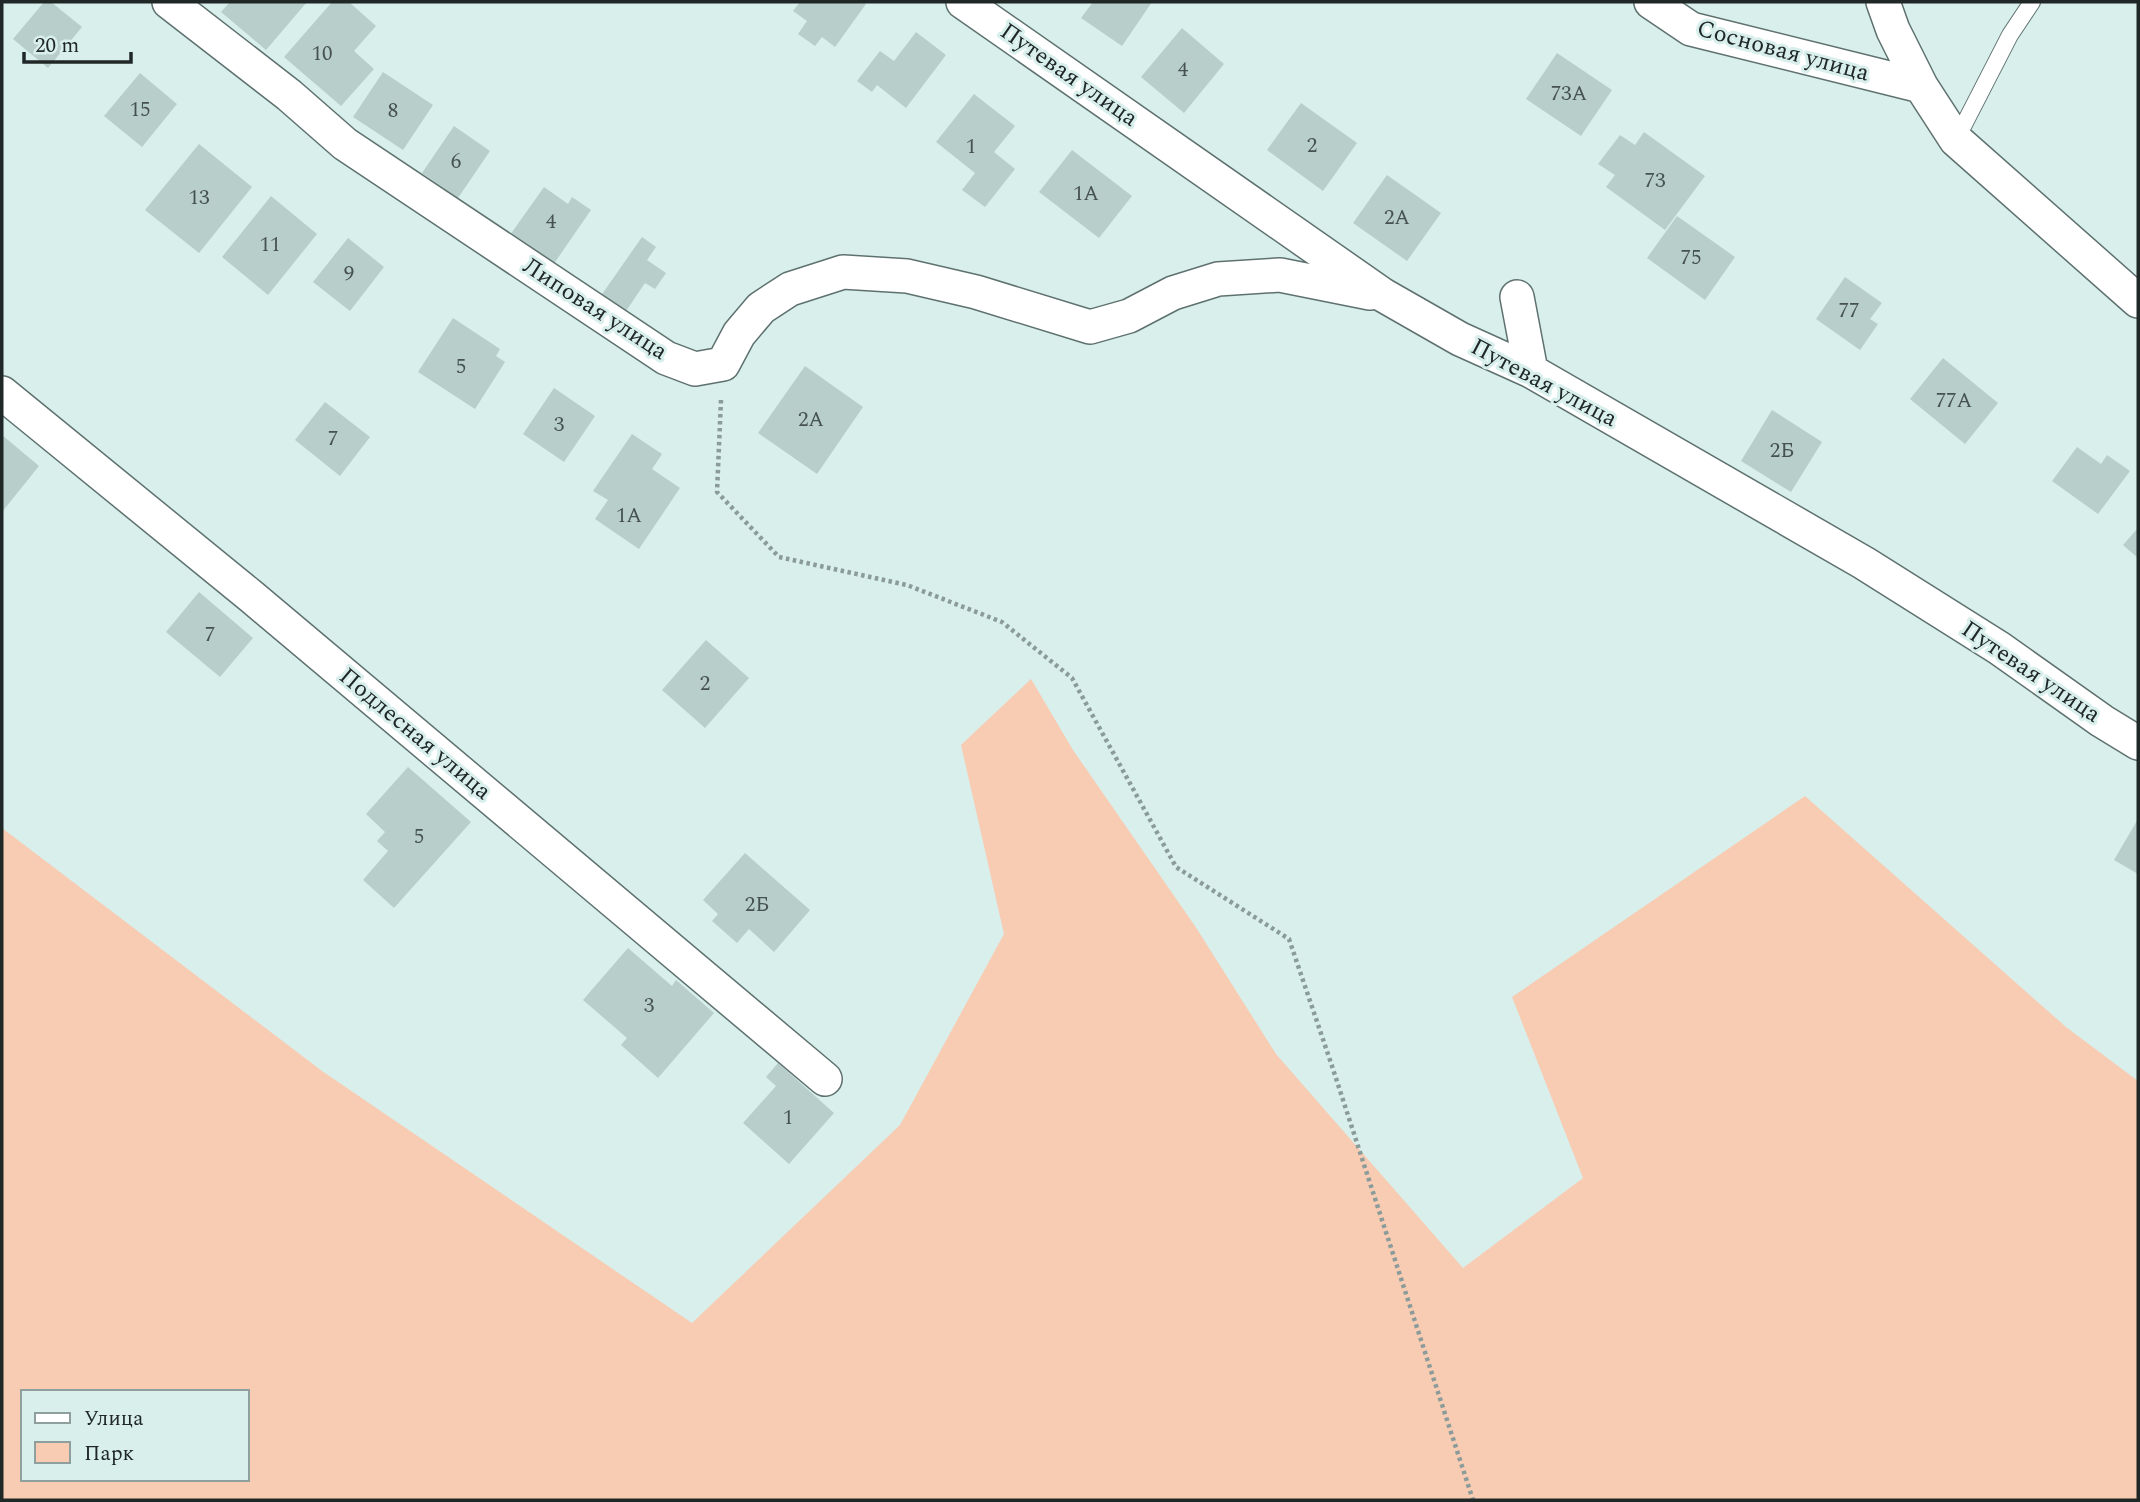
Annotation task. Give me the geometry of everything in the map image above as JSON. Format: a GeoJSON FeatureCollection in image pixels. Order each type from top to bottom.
{"type":"FeatureCollection","features":[{"type":"Feature","properties":{"kind":"street","name":"Липовая улица"},"geometry":{"type":"LineString","coordinates":[[169,2],[289,95],[345,144],[666,358],[695,369],[723,364]]}},
{"type":"Feature","properties":{"kind":"street","name":"Сосновая улица"},"geometry":{"type":"LineString","coordinates":[[1651,2],[1691,29],[1920,86]]}},
{"type":"Feature","properties":{"kind":"street"},"geometry":{"type":"LineString","coordinates":[[1883,2],[1893,30],[1920,86],[1956,140],[2138,301]]}},
{"type":"Feature","properties":{"kind":"street","name":"Путевая улица"},"geometry":{"type":"LineString","coordinates":[[966,3],[1383,295],[1460,339],[1531,371],[1864,563],[1999,648],[2102,721],[2138,743]]}},
{"type":"Feature","properties":{"kind":"street"},"geometry":{"type":"LineString","coordinates":[[723,364],[739,334],[761,307],[790,289],[843,272],[907,276],[976,292],[1090,327],[1129,316],[1173,293],[1218,279],[1280,275],[1383,295]]}},
{"type":"Feature","properties":{"kind":"street"},"geometry":{"type":"LineString","coordinates":[[1517,297],[1531,371]]}},
{"type":"Feature","properties":{"kind":"street","name":"Подлесная улица"},"geometry":{"type":"LineString","coordinates":[[2,393],[252,597],[825,1079]]}},
{"type":"Feature","properties":{"kind":"lane"},"geometry":{"type":"LineString","coordinates":[[1956,140],[2010,35],[2032,2]]}},
{"type":"Feature","properties":{"kind":"path"},"geometry":{"type":"LineString","coordinates":[[723,364],[717,492],[779,556],[908,585],[1002,622],[1072,678],[1176,867],[1289,939],[1473,1500]]}},
{"type":"Feature","properties":{"kind":"green space"},"geometry":{"type":"Polygon","coordinates":[[[1031,679],[1073,750],[1195,926],[1276,1054],[1463,1268],[1583,1178],[1512,997],[1805,796],[2066,1027],[2138,1081],[2138,1500],[2,1500],[2,828],[322,1071],[692,1323],[900,1125],[1004,934],[961,745],[1031,679]]]}},
{"type":"Feature","properties":{"kind":"building"},"geometry":{"type":"Polygon","coordinates":[[[44,2],[51,2],[82,27],[48,68],[13,39],[44,2]]]}},
{"type":"Feature","properties":{"kind":"building"},"geometry":{"type":"Polygon","coordinates":[[[230,2],[307,2],[266,50],[221,12],[230,2]]]}},
{"type":"Feature","properties":{"kind":"building"},"geometry":{"type":"Polygon","coordinates":[[[332,2],[349,2],[376,26],[354,51],[374,69],[341,106],[284,57],[332,2]]]}},
{"type":"Feature","properties":{"kind":"building"},"geometry":{"type":"Polygon","coordinates":[[[800,2],[866,4],[835,47],[822,37],[815,46],[798,34],[807,21],[793,11],[800,2]]]}},
{"type":"Feature","properties":{"kind":"building"},"geometry":{"type":"Polygon","coordinates":[[[1093,2],[1152,2],[1122,46],[1081,18],[1093,2]]]}},
{"type":"Feature","properties":{"kind":"building"},"geometry":{"type":"Polygon","coordinates":[[[1182,28],[1224,64],[1184,113],[1141,77],[1182,28]]]}},
{"type":"Feature","properties":{"kind":"building"},"geometry":{"type":"Polygon","coordinates":[[[916,32],[946,55],[906,108],[877,85],[872,92],[857,81],[880,51],[894,61],[916,32]]]}},
{"type":"Feature","properties":{"kind":"building"},"geometry":{"type":"Polygon","coordinates":[[[1557,53],[1612,90],[1581,136],[1526,99],[1557,53]]]}},
{"type":"Feature","properties":{"kind":"building"},"geometry":{"type":"Polygon","coordinates":[[[383,72],[433,105],[403,150],[353,117],[383,72]]]}},
{"type":"Feature","properties":{"kind":"building"},"geometry":{"type":"Polygon","coordinates":[[[140,73],[177,104],[142,147],[104,116],[140,73]]]}},
{"type":"Feature","properties":{"kind":"building"},"geometry":{"type":"Polygon","coordinates":[[[974,94],[1015,126],[994,152],[1015,169],[985,207],[962,190],[975,173],[936,142],[974,94]]]}},
{"type":"Feature","properties":{"kind":"building"},"geometry":{"type":"Polygon","coordinates":[[[1301,103],[1357,143],[1323,191],[1267,150],[1301,103]]]}},
{"type":"Feature","properties":{"kind":"building"},"geometry":{"type":"Polygon","coordinates":[[[454,126],[490,151],[458,198],[422,173],[454,126]]]}},
{"type":"Feature","properties":{"kind":"building"},"geometry":{"type":"Polygon","coordinates":[[[1644,132],[1705,176],[1665,230],[1606,187],[1615,175],[1598,164],[1620,135],[1635,145],[1644,132]]]}},
{"type":"Feature","properties":{"kind":"building"},"geometry":{"type":"Polygon","coordinates":[[[199,144],[252,187],[199,253],[145,210],[199,144]]]}},
{"type":"Feature","properties":{"kind":"building"},"geometry":{"type":"Polygon","coordinates":[[[1072,150],[1132,196],[1099,238],[1039,192],[1072,150]]]}},
{"type":"Feature","properties":{"kind":"building"},"geometry":{"type":"Polygon","coordinates":[[[1387,175],[1441,213],[1407,261],[1353,223],[1387,175]]]}},
{"type":"Feature","properties":{"kind":"building"},"geometry":{"type":"Polygon","coordinates":[[[544,187],[568,204],[572,197],[591,210],[553,265],[510,235],[544,187]]]}},
{"type":"Feature","properties":{"kind":"building"},"geometry":{"type":"Polygon","coordinates":[[[271,196],[317,234],[268,295],[222,257],[271,196]]]}},
{"type":"Feature","properties":{"kind":"building"},"geometry":{"type":"Polygon","coordinates":[[[1677,216],[1735,257],[1705,300],[1647,258],[1677,216]]]}},
{"type":"Feature","properties":{"kind":"building"},"geometry":{"type":"Polygon","coordinates":[[[642,237],[656,247],[647,260],[666,273],[655,289],[645,283],[622,317],[598,300],[642,237]]]}},
{"type":"Feature","properties":{"kind":"building"},"geometry":{"type":"Polygon","coordinates":[[[348,238],[384,267],[350,311],[313,282],[348,238]]]}},
{"type":"Feature","properties":{"kind":"building"},"geometry":{"type":"Polygon","coordinates":[[[1845,277],[1882,303],[1870,319],[1878,324],[1860,350],[1816,319],[1845,277]]]}},
{"type":"Feature","properties":{"kind":"building"},"geometry":{"type":"Polygon","coordinates":[[[453,318],[500,349],[496,356],[505,362],[475,409],[418,372],[453,318]]]}},
{"type":"Feature","properties":{"kind":"building"},"geometry":{"type":"Polygon","coordinates":[[[1943,358],[1998,403],[1965,444],[1910,399],[1943,358]]]}},
{"type":"Feature","properties":{"kind":"building"},"geometry":{"type":"Polygon","coordinates":[[[805,366],[863,407],[817,474],[758,433],[805,366]]]}},
{"type":"Feature","properties":{"kind":"building"},"geometry":{"type":"Polygon","coordinates":[[[554,388],[595,416],[564,462],[523,434],[554,388]]]}},
{"type":"Feature","properties":{"kind":"building"},"geometry":{"type":"Polygon","coordinates":[[[325,402],[370,437],[340,476],[295,440],[325,402]]]}},
{"type":"Feature","properties":{"kind":"building"},"geometry":{"type":"Polygon","coordinates":[[[1772,410],[1822,442],[1791,492],[1741,461],[1772,410]]]}},
{"type":"Feature","properties":{"kind":"building"},"geometry":{"type":"Polygon","coordinates":[[[632,434],[662,454],[652,469],[680,488],[639,549],[595,519],[608,500],[593,491],[632,434]]]}},
{"type":"Feature","properties":{"kind":"building"},"geometry":{"type":"Polygon","coordinates":[[[2,435],[39,466],[2,512],[2,435]]]}},
{"type":"Feature","properties":{"kind":"building"},"geometry":{"type":"Polygon","coordinates":[[[2077,447],[2101,464],[2107,455],[2130,471],[2098,514],[2052,481],[2077,447]]]}},
{"type":"Feature","properties":{"kind":"building"},"geometry":{"type":"Polygon","coordinates":[[[2138,528],[2138,558],[2123,545],[2138,528]]]}},
{"type":"Feature","properties":{"kind":"building"},"geometry":{"type":"Polygon","coordinates":[[[199,592],[253,638],[220,677],[166,632],[199,592]]]}},
{"type":"Feature","properties":{"kind":"building"},"geometry":{"type":"Polygon","coordinates":[[[706,640],[749,678],[705,728],[662,690],[706,640]]]}},
{"type":"Feature","properties":{"kind":"building"},"geometry":{"type":"Polygon","coordinates":[[[408,767],[471,822],[394,908],[363,880],[388,851],[377,841],[385,832],[366,814],[408,767]]]}},
{"type":"Feature","properties":{"kind":"building"},"geometry":{"type":"Polygon","coordinates":[[[2138,819],[2138,874],[2114,860],[2138,819]]]}},
{"type":"Feature","properties":{"kind":"building"},"geometry":{"type":"Polygon","coordinates":[[[745,853],[810,910],[774,952],[749,929],[737,943],[712,921],[718,914],[703,900],[745,853]]]}},
{"type":"Feature","properties":{"kind":"building"},"geometry":{"type":"Polygon","coordinates":[[[628,948],[672,986],[676,980],[714,1013],[658,1078],[621,1045],[627,1038],[583,1000],[628,948]]]}},
{"type":"Feature","properties":{"kind":"building"},"geometry":{"type":"Polygon","coordinates":[[[778,1063],[834,1113],[789,1164],[743,1123],[776,1086],[766,1077],[778,1063]]]}}]}
